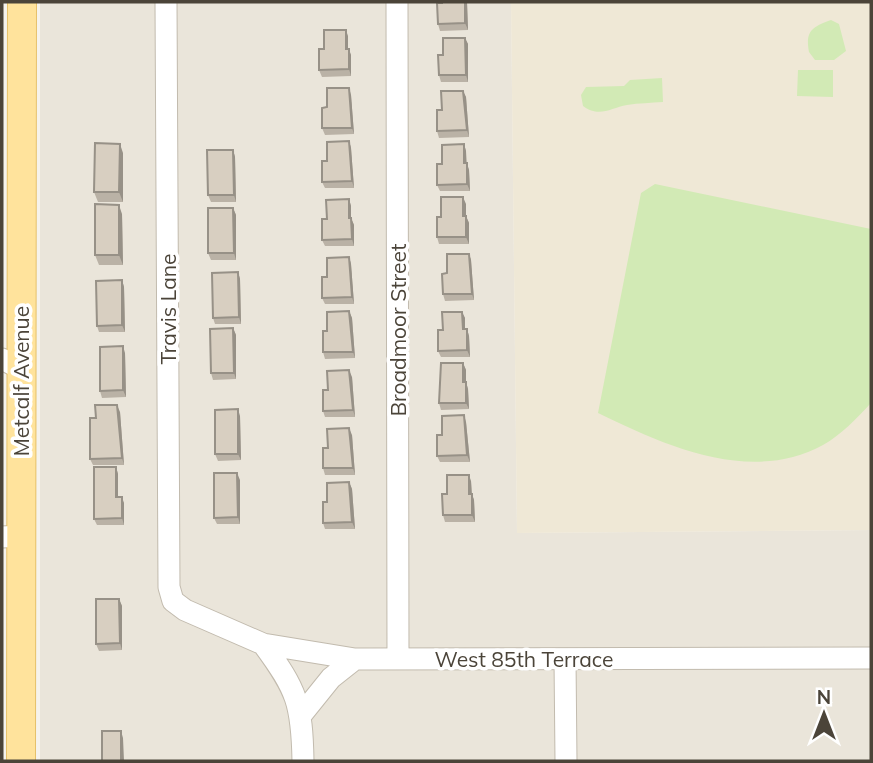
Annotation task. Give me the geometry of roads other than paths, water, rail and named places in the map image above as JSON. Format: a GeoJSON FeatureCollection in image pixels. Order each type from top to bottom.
{"type":"FeatureCollection","features":[{"type":"Feature","properties":{"kind":"main road","name":"Metcalf Avenue"},"geometry":{"type":"LineString","coordinates":[[21,761],[11,536],[11,364],[22,2]]}},
{"type":"Feature","properties":{"kind":"street","name":"Travis Lane"},"geometry":{"type":"LineString","coordinates":[[166,2],[169,587],[173,601],[185,610]]}},
{"type":"Feature","properties":{"kind":"street","name":"Broadmoor Street"},"geometry":{"type":"LineString","coordinates":[[397,2],[398,659]]}},
{"type":"Feature","properties":{"kind":"street","name":"West 85th Terrace"},"geometry":{"type":"LineString","coordinates":[[185,610],[263,644],[355,659],[871,658]]}},
{"type":"Feature","properties":{"kind":"street"},"geometry":{"type":"LineString","coordinates":[[263,644],[294,690],[302,714],[303,761]]}},
{"type":"Feature","properties":{"kind":"street"},"geometry":{"type":"LineString","coordinates":[[302,714],[331,678],[355,659]]}},
{"type":"Feature","properties":{"kind":"street"},"geometry":{"type":"LineString","coordinates":[[565,659],[566,761]]}}]}
